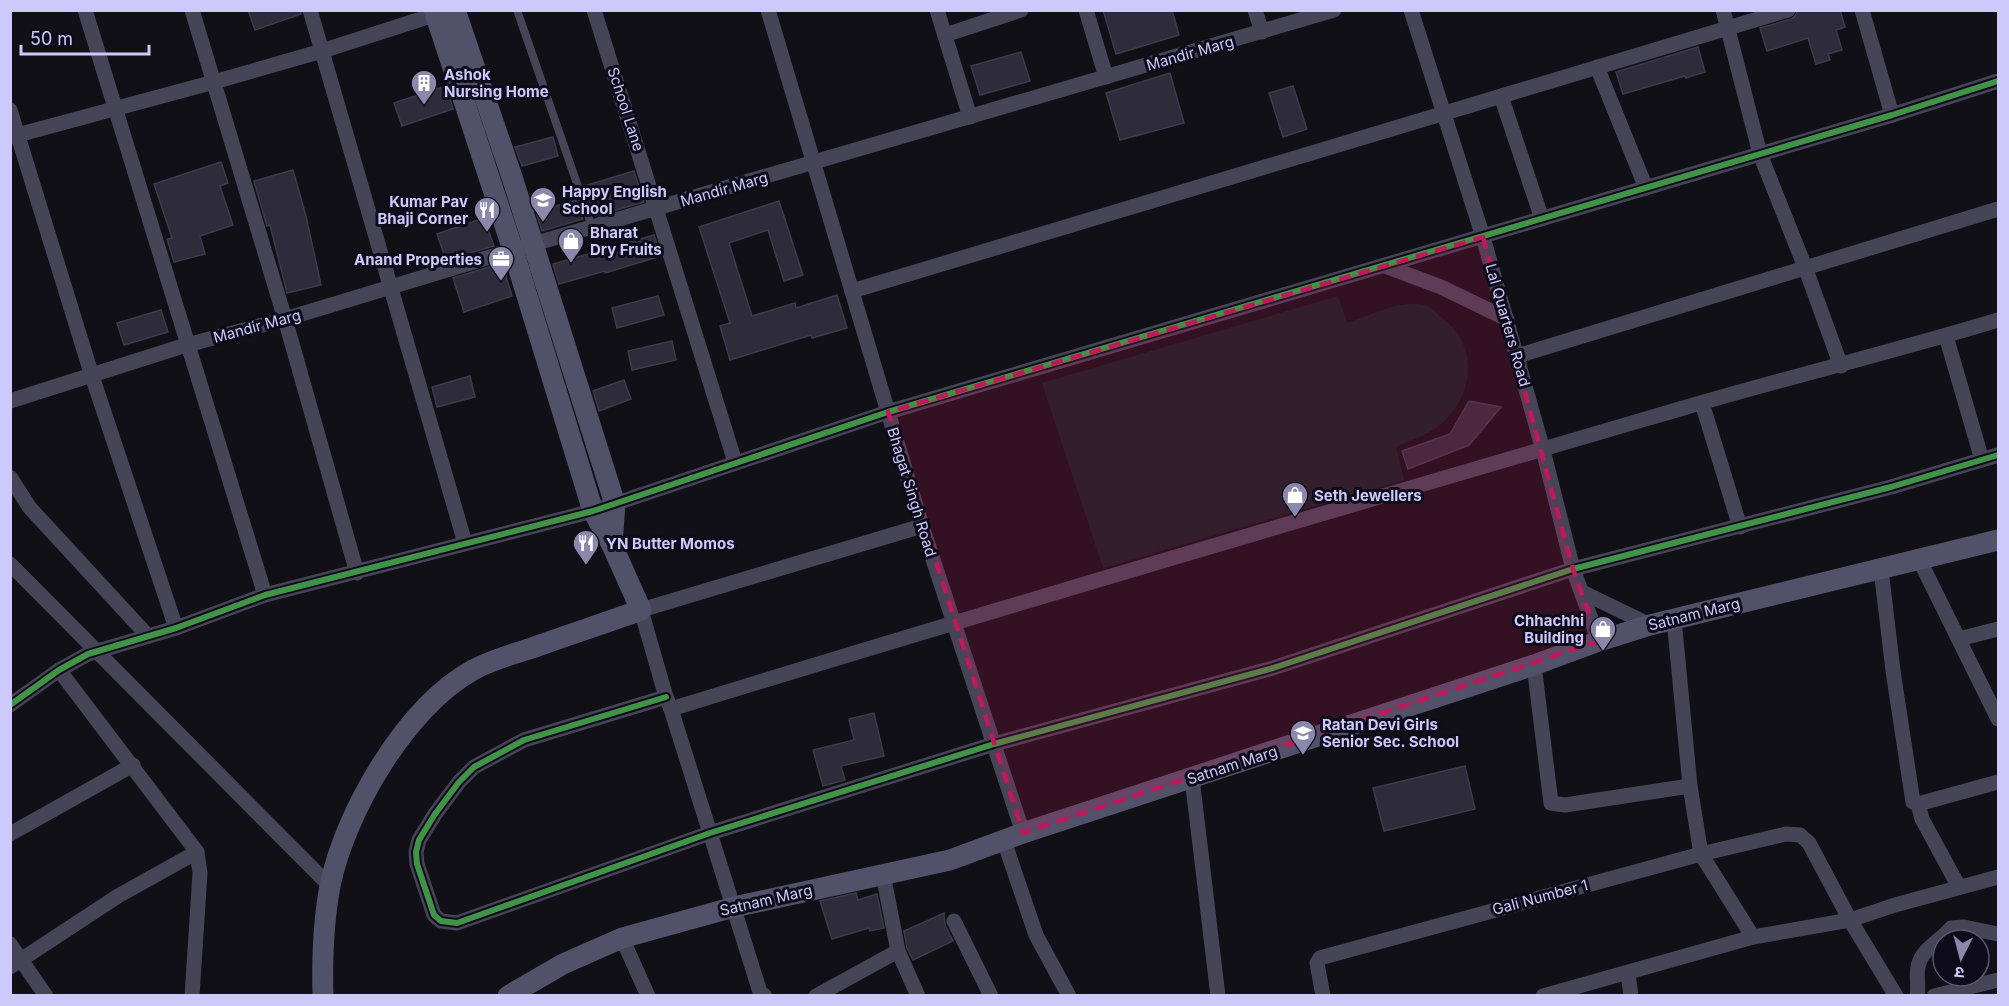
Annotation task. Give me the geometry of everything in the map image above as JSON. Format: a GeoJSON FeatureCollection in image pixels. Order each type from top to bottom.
{"type":"FeatureCollection","features":[{"type":"Feature","properties":{"kind":"street"},"geometry":{"type":"LineString","coordinates":[[85,10],[265,595]]}},
{"type":"Feature","properties":{"kind":"street"},"geometry":{"type":"LineString","coordinates":[[192,10],[285,319],[357,573]]}},
{"type":"Feature","properties":{"kind":"street"},"geometry":{"type":"LineString","coordinates":[[310,10],[465,543]]}},
{"type":"Feature","properties":{"kind":"street","name":"School Lane"},"geometry":{"type":"LineString","coordinates":[[594,10],[735,462]]}},
{"type":"Feature","properties":{"kind":"street","name":"Bhagat Singh Road"},"geometry":{"type":"LineString","coordinates":[[768,10],[921,526],[994,744],[1036,935],[1070,996]]}},
{"type":"Feature","properties":{"kind":"street"},"geometry":{"type":"LineString","coordinates":[[937,10],[970,117]]}},
{"type":"Feature","properties":{"kind":"street"},"geometry":{"type":"LineString","coordinates":[[945,35],[1021,10]]}},
{"type":"Feature","properties":{"kind":"street"},"geometry":{"type":"LineString","coordinates":[[1086,10],[1106,77]]}},
{"type":"Feature","properties":{"kind":"street"},"geometry":{"type":"LineString","coordinates":[[1255,10],[1262,32]]}},
{"type":"Feature","properties":{"kind":"street","name":"Mandir Marg"},"geometry":{"type":"LineString","coordinates":[[10,401],[187,345],[285,319],[533,244],[1334,10]]}},
{"type":"Feature","properties":{"kind":"street","name":"Lal Quarters Road"},"geometry":{"type":"LineString","coordinates":[[1410,10],[1483,237],[1574,568],[1599,641]]}},
{"type":"Feature","properties":{"kind":"street"},"geometry":{"type":"LineString","coordinates":[[1723,10],[1760,154],[1841,366]]}},
{"type":"Feature","properties":{"kind":"street"},"geometry":{"type":"LineString","coordinates":[[852,291],[1788,10]]}},
{"type":"Feature","properties":{"kind":"street"},"geometry":{"type":"LineString","coordinates":[[1862,10],[1892,115]]}},
{"type":"Feature","properties":{"kind":"street"},"geometry":{"type":"LineString","coordinates":[[14,135],[322,51],[443,11]]}},
{"type":"Feature","properties":{"kind":"street"},"geometry":{"type":"LineString","coordinates":[[443,11],[533,244],[615,504],[612,545]]}},
{"type":"Feature","properties":{"kind":"street"},"geometry":{"type":"LineString","coordinates":[[443,11],[593,511],[612,545],[640,610],[760,992],[765,996]]}},
{"type":"Feature","properties":{"kind":"street"},"geometry":{"type":"LineString","coordinates":[[1597,67],[1646,188]]}},
{"type":"Feature","properties":{"kind":"street"},"geometry":{"type":"LineString","coordinates":[[10,705],[60,670],[88,654],[176,628],[265,595],[593,511],[888,412],[1483,237],[1892,115],[1998,81]]}},
{"type":"Feature","properties":{"kind":"street"},"geometry":{"type":"LineString","coordinates":[[1502,96],[1542,219]]}},
{"type":"Feature","properties":{"kind":"street"},"geometry":{"type":"LineString","coordinates":[[10,110],[14,135],[176,628]]}},
{"type":"Feature","properties":{"kind":"street"},"geometry":{"type":"LineString","coordinates":[[1517,356],[1998,208]]}},
{"type":"Feature","properties":{"kind":"street"},"geometry":{"type":"LineString","coordinates":[[1384,266],[1441,287],[1507,319]]}},
{"type":"Feature","properties":{"kind":"street"},"geometry":{"type":"LineString","coordinates":[[1998,320],[1841,366],[1702,403],[669,703],[524,740],[474,767],[435,814],[419,840],[416,852],[420,874],[434,915],[441,921],[457,923],[710,833],[994,744],[1273,668],[1574,568],[1891,487],[1998,455]]}},
{"type":"Feature","properties":{"kind":"street"},"geometry":{"type":"LineString","coordinates":[[1946,336],[1982,460]]}},
{"type":"Feature","properties":{"kind":"street"},"geometry":{"type":"LineString","coordinates":[[1702,403],[1740,527]]}},
{"type":"Feature","properties":{"kind":"street"},"geometry":{"type":"LineString","coordinates":[[10,477],[30,508],[148,636]]}},
{"type":"Feature","properties":{"kind":"street"},"geometry":{"type":"LineString","coordinates":[[323,996],[321,956],[330,886],[343,844],[367,792],[388,755],[425,708],[457,680],[481,665],[640,610],[921,526]]}},
{"type":"Feature","properties":{"kind":"street","name":"Satnam Marg"},"geometry":{"type":"LineString","coordinates":[[508,996],[563,964],[622,938],[734,907],[950,860],[1650,625],[1998,540]]}},
{"type":"Feature","properties":{"kind":"street"},"geometry":{"type":"LineString","coordinates":[[1919,560],[1998,718]]}},
{"type":"Feature","properties":{"kind":"street"},"geometry":{"type":"LineString","coordinates":[[10,564],[99,651],[330,886]]}},
{"type":"Feature","properties":{"kind":"street"},"geometry":{"type":"LineString","coordinates":[[1881,569],[1913,802],[1918,804],[1998,782]]}},
{"type":"Feature","properties":{"kind":"street"},"geometry":{"type":"LineString","coordinates":[[1582,592],[1650,625]]}},
{"type":"Feature","properties":{"kind":"street"},"geometry":{"type":"LineString","coordinates":[[1674,619],[1690,786],[1701,854],[1753,937]]}},
{"type":"Feature","properties":{"kind":"street"},"geometry":{"type":"LineString","coordinates":[[1959,639],[1998,629]]}},
{"type":"Feature","properties":{"kind":"street"},"geometry":{"type":"LineString","coordinates":[[1534,665],[1551,803],[1565,805],[1690,786]]}},
{"type":"Feature","properties":{"kind":"street"},"geometry":{"type":"LineString","coordinates":[[60,670],[197,852],[200,873],[192,996]]}},
{"type":"Feature","properties":{"kind":"street"},"geometry":{"type":"LineString","coordinates":[[10,834],[133,765]]}},
{"type":"Feature","properties":{"kind":"street"},"geometry":{"type":"LineString","coordinates":[[1192,778],[1218,996]]}},
{"type":"Feature","properties":{"kind":"street"},"geometry":{"type":"LineString","coordinates":[[1918,804],[1922,819],[1959,887]]}},
{"type":"Feature","properties":{"kind":"street","name":"Gali Number 1"},"geometry":{"type":"LineString","coordinates":[[1323,996],[1317,963],[1320,958],[1701,854],[1786,834],[1800,835],[1809,843],[1850,920]]}},
{"type":"Feature","properties":{"kind":"street"},"geometry":{"type":"LineString","coordinates":[[15,963],[118,896],[197,852]]}},
{"type":"Feature","properties":{"kind":"street"},"geometry":{"type":"LineString","coordinates":[[883,874],[898,951],[918,996]]}},
{"type":"Feature","properties":{"kind":"street"},"geometry":{"type":"LineString","coordinates":[[1543,996],[1753,937],[1850,920],[1895,905],[1998,877]]}},
{"type":"Feature","properties":{"kind":"street"},"geometry":{"type":"LineString","coordinates":[[1850,920],[1896,996]]}},
{"type":"Feature","properties":{"kind":"street"},"geometry":{"type":"LineString","coordinates":[[954,921],[990,996]]}},
{"type":"Feature","properties":{"kind":"street"},"geometry":{"type":"LineString","coordinates":[[1917,996],[1918,964],[1925,951],[1944,937],[1951,928],[1964,927],[1998,934]]}},
{"type":"Feature","properties":{"kind":"street"},"geometry":{"type":"LineString","coordinates":[[622,938],[648,996]]}},
{"type":"Feature","properties":{"kind":"street"},"geometry":{"type":"LineString","coordinates":[[10,944],[15,963],[46,996]]}},
{"type":"Feature","properties":{"kind":"street"},"geometry":{"type":"LineString","coordinates":[[816,996],[898,951]]}},
{"type":"Feature","properties":{"kind":"street"},"geometry":{"type":"LineString","coordinates":[[1628,973],[1631,996]]}},
{"type":"Feature","properties":{"kind":"street"},"geometry":{"type":"LineString","coordinates":[[1934,996],[1998,980]]}},
{"type":"Feature","properties":{"kind":"lane"},"geometry":{"type":"LineString","coordinates":[[517,10],[592,227]]}},
{"type":"Feature","properties":{"kind":"highlighted area"},"geometry":{"type":"Polygon","coordinates":[[[1483,237],[1573,569],[1599,641],[1023,833],[888,412],[1483,237]]]}},
{"type":"Feature","properties":{"kind":"shaded area"},"geometry":{"type":"Polygon","coordinates":[[[1338,296],[1347,323],[1387,308],[1418,304],[1433,310],[1453,328],[1462,341],[1467,355],[1468,370],[1461,399],[1436,428],[1396,447],[1404,480],[1103,568],[1042,383],[1338,296]]]}},
{"type":"Feature","properties":{"kind":"building"},"geometry":{"type":"Polygon","coordinates":[[[248,10],[301,10],[301,14],[255,30],[248,10]]]}},
{"type":"Feature","properties":{"kind":"building"},"geometry":{"type":"Polygon","coordinates":[[[1103,10],[1172,10],[1179,35],[1116,54],[1103,10]]]}},
{"type":"Feature","properties":{"kind":"building"},"geometry":{"type":"Polygon","coordinates":[[[1798,10],[1840,10],[1845,27],[1836,30],[1842,50],[1828,54],[1830,60],[1816,64],[1808,38],[1767,51],[1760,28],[1791,19],[1798,10]]]}},
{"type":"Feature","properties":{"kind":"building"},"geometry":{"type":"Polygon","coordinates":[[[1698,47],[1705,72],[1623,94],[1616,72],[1698,47]]]}},
{"type":"Feature","properties":{"kind":"building"},"geometry":{"type":"Polygon","coordinates":[[[1021,52],[1030,81],[980,95],[971,66],[1021,52]]]}},
{"type":"Feature","properties":{"kind":"building"},"geometry":{"type":"Polygon","coordinates":[[[1170,73],[1184,123],[1120,140],[1106,93],[1170,73]]]}},
{"type":"Feature","properties":{"kind":"building","name":"Ashok Nursing Home"},"geometry":{"type":"Polygon","coordinates":[[[446,86],[453,109],[402,126],[394,103],[446,86]]]}},
{"type":"Feature","properties":{"kind":"building"},"geometry":{"type":"Polygon","coordinates":[[[1293,86],[1307,129],[1283,137],[1269,93],[1293,86]]]}},
{"type":"Feature","properties":{"kind":"building"},"geometry":{"type":"Polygon","coordinates":[[[553,137],[558,156],[522,166],[515,147],[553,137]]]}},
{"type":"Feature","properties":{"kind":"building"},"geometry":{"type":"Polygon","coordinates":[[[221,162],[228,183],[220,186],[233,225],[200,236],[205,254],[174,262],[167,239],[172,238],[154,184],[221,162]]]}},
{"type":"Feature","properties":{"kind":"building"},"geometry":{"type":"Polygon","coordinates":[[[293,170],[321,285],[287,293],[270,225],[267,226],[254,181],[293,170]]]}},
{"type":"Feature","properties":{"kind":"building"},"geometry":{"type":"Polygon","coordinates":[[[634,171],[644,202],[595,216],[584,186],[634,171]]]}},
{"type":"Feature","properties":{"kind":"building"},"geometry":{"type":"Polygon","coordinates":[[[576,200],[583,219],[542,231],[536,212],[576,200]]]}},
{"type":"Feature","properties":{"kind":"building"},"geometry":{"type":"Polygon","coordinates":[[[779,201],[803,275],[784,281],[768,230],[729,243],[752,316],[795,303],[796,308],[837,295],[847,328],[812,338],[811,335],[730,360],[720,326],[730,323],[699,227],[779,201]]]}},
{"type":"Feature","properties":{"kind":"building"},"geometry":{"type":"Polygon","coordinates":[[[484,218],[494,246],[446,260],[437,234],[484,218]]]}},
{"type":"Feature","properties":{"kind":"building"},"geometry":{"type":"Polygon","coordinates":[[[654,235],[661,256],[559,284],[553,264],[654,235]]]}},
{"type":"Feature","properties":{"kind":"building"},"geometry":{"type":"Polygon","coordinates":[[[499,264],[502,274],[505,273],[512,296],[464,312],[453,278],[499,264]]]}},
{"type":"Feature","properties":{"kind":"building"},"geometry":{"type":"Polygon","coordinates":[[[658,296],[664,315],[617,328],[612,308],[658,296]]]}},
{"type":"Feature","properties":{"kind":"building"},"geometry":{"type":"Polygon","coordinates":[[[161,310],[168,332],[124,345],[117,323],[161,310]]]}},
{"type":"Feature","properties":{"kind":"building"},"geometry":{"type":"Polygon","coordinates":[[[672,341],[676,360],[632,370],[628,351],[672,341]]]}},
{"type":"Feature","properties":{"kind":"building"},"geometry":{"type":"Polygon","coordinates":[[[470,376],[475,397],[437,407],[432,387],[470,376]]]}},
{"type":"Feature","properties":{"kind":"building"},"geometry":{"type":"Polygon","coordinates":[[[624,380],[631,399],[599,411],[593,391],[624,380]]]}},
{"type":"Feature","properties":{"kind":"building"},"geometry":{"type":"Polygon","coordinates":[[[1469,401],[1501,407],[1469,445],[1408,469],[1402,451],[1450,434],[1469,401]]]}},
{"type":"Feature","properties":{"kind":"building"},"geometry":{"type":"Polygon","coordinates":[[[874,713],[884,756],[841,766],[845,780],[823,786],[813,750],[854,740],[849,719],[874,713]]]}},
{"type":"Feature","properties":{"kind":"building"},"geometry":{"type":"Polygon","coordinates":[[[1465,766],[1475,809],[1384,831],[1373,788],[1465,766]]]}},
{"type":"Feature","properties":{"kind":"building"},"geometry":{"type":"Polygon","coordinates":[[[856,893],[858,900],[877,894],[884,928],[870,931],[869,928],[832,939],[820,901],[856,893]]]}},
{"type":"Feature","properties":{"kind":"building"},"geometry":{"type":"Polygon","coordinates":[[[944,913],[945,925],[953,941],[913,960],[907,948],[904,931],[944,913]]]}},
{"type":"Feature","properties":{"kind":"cycle path"},"geometry":{"type":"LineString","coordinates":[[10,705],[59,670],[88,654],[176,628],[265,595],[593,511],[888,412],[1892,115],[1998,81]]}},
{"type":"Feature","properties":{"kind":"cycle path"},"geometry":{"type":"LineString","coordinates":[[666,697],[524,740],[474,767],[459,782],[419,840],[416,852],[417,864],[434,915],[441,921],[457,923],[710,833],[994,744],[1273,668],[1573,569],[1891,487],[1998,455]]}},
{"type":"Feature","properties":{"kind":"place","name":"Ashok Nursing Home"},"geometry":{"type":"Point","coordinates":[424,106]}},
{"type":"Feature","properties":{"kind":"place","name":"Happy English School"},"geometry":{"type":"Point","coordinates":[543,223]}},
{"type":"Feature","properties":{"kind":"place","name":"Kumar Pav Bhaji Corner"},"geometry":{"type":"Point","coordinates":[487,233]}},
{"type":"Feature","properties":{"kind":"place","name":"Bharat Dry Fruits"},"geometry":{"type":"Point","coordinates":[571,264]}},
{"type":"Feature","properties":{"kind":"place","name":"Anand Properties"},"geometry":{"type":"Point","coordinates":[501,282]}},
{"type":"Feature","properties":{"kind":"place","name":"Seth Jewellers"},"geometry":{"type":"Point","coordinates":[1295,518]}},
{"type":"Feature","properties":{"kind":"place","name":"YN Butter Momos"},"geometry":{"type":"Point","coordinates":[586,566]}},
{"type":"Feature","properties":{"kind":"place","name":"Chhachhi Building"},"geometry":{"type":"Point","coordinates":[1603,652]}},
{"type":"Feature","properties":{"kind":"place","name":"Ratan Devi Girls Senior Sec. School"},"geometry":{"type":"Point","coordinates":[1303,756]}}]}
